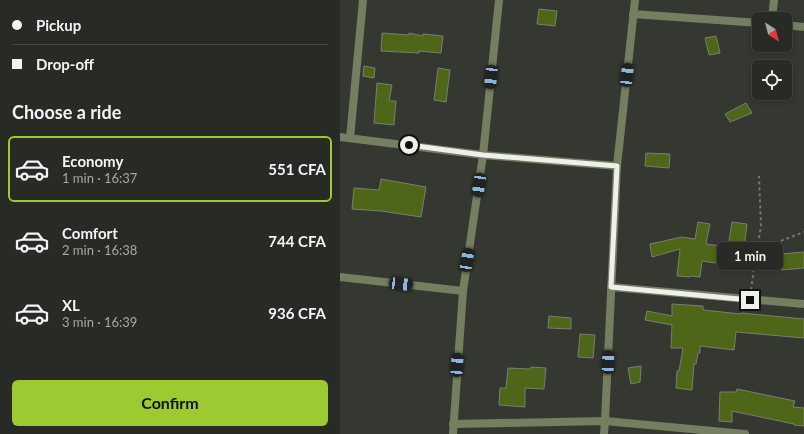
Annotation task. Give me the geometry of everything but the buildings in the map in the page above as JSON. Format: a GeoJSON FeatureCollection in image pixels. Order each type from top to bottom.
{"type":"FeatureCollection","features":[{"type":"Feature","properties":{"kind":"street"},"geometry":{"type":"LineString","coordinates":[[350,138],[364,0]]}},
{"type":"Feature","properties":{"kind":"street"},"geometry":{"type":"LineString","coordinates":[[453,434],[463,291],[483,155],[499,0]]}},
{"type":"Feature","properties":{"kind":"street"},"geometry":{"type":"LineString","coordinates":[[604,434],[617,166],[635,0]]}},
{"type":"Feature","properties":{"kind":"street"},"geometry":{"type":"LineString","coordinates":[[773,12],[774,0]]}},
{"type":"Feature","properties":{"kind":"street"},"geometry":{"type":"LineString","coordinates":[[633,14],[752,22]]}},
{"type":"Feature","properties":{"kind":"street"},"geometry":{"type":"LineString","coordinates":[[792,25],[804,26]]}},
{"type":"Feature","properties":{"kind":"street"},"geometry":{"type":"LineString","coordinates":[[340,137],[483,155],[617,166]]}},
{"type":"Feature","properties":{"kind":"street"},"geometry":{"type":"LineString","coordinates":[[340,277],[463,291]]}},
{"type":"Feature","properties":{"kind":"street"},"geometry":{"type":"LineString","coordinates":[[611,287],[804,304]]}},
{"type":"Feature","properties":{"kind":"street"},"geometry":{"type":"LineString","coordinates":[[453,424],[605,421],[740,434]]}},
{"type":"Feature","properties":{"kind":"path"},"geometry":{"type":"LineString","coordinates":[[750,300],[761,226],[759,176]]}},
{"type":"Feature","properties":{"kind":"path"},"geometry":{"type":"LineString","coordinates":[[757,250],[804,232]]}},
{"type":"Feature","properties":{"kind":"route"},"geometry":{"type":"LineString","coordinates":[[409,145],[483,155],[617,166],[611,287],[750,300]]}}]}
